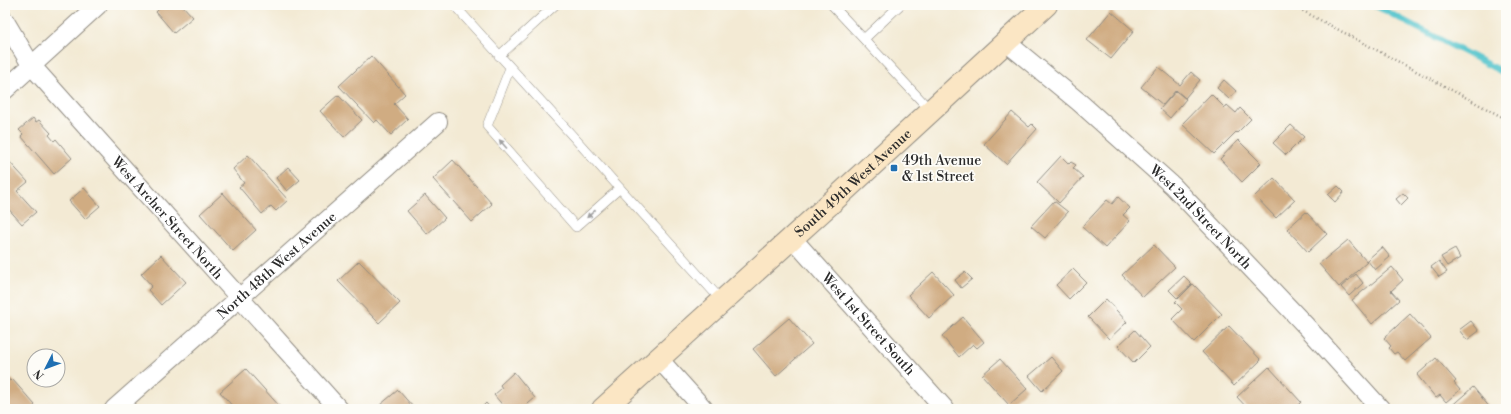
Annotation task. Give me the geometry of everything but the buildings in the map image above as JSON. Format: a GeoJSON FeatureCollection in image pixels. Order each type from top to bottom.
{"type":"FeatureCollection","features":[{"type":"Feature","properties":{"kind":"street"},"geometry":{"type":"LineString","coordinates":[[5,90],[98,5]]}},
{"type":"Feature","properties":{"kind":"street","name":"South 49th West Avenue"},"geometry":{"type":"LineString","coordinates":[[603,409],[1046,5]]}},
{"type":"Feature","properties":{"kind":"street","name":"West Archer Street North"},"geometry":{"type":"LineString","coordinates":[[5,21],[31,66],[338,409]]}},
{"type":"Feature","properties":{"kind":"street","name":"West 2nd Street North"},"geometry":{"type":"LineString","coordinates":[[1006,42],[1080,102],[1173,186],[1306,326],[1381,409]]}},
{"type":"Feature","properties":{"kind":"street","name":"North 48th West Avenue"},"geometry":{"type":"LineString","coordinates":[[114,409],[438,122]]}},
{"type":"Feature","properties":{"kind":"street","name":"West 1st Street South"},"geometry":{"type":"LineString","coordinates":[[792,238],[945,409]]}},
{"type":"Feature","properties":{"kind":"street"},"geometry":{"type":"LineString","coordinates":[[658,358],[704,409]]}},
{"type":"Feature","properties":{"kind":"lane"},"geometry":{"type":"LineString","coordinates":[[454,5],[722,301]]}},
{"type":"Feature","properties":{"kind":"lane"},"geometry":{"type":"LineString","coordinates":[[499,56],[555,5]]}},
{"type":"Feature","properties":{"kind":"lane"},"geometry":{"type":"LineString","coordinates":[[832,5],[931,111]]}},
{"type":"Feature","properties":{"kind":"lane"},"geometry":{"type":"LineString","coordinates":[[864,39],[900,5]]}},
{"type":"Feature","properties":{"kind":"lane"},"geometry":{"type":"LineString","coordinates":[[510,68],[487,126],[576,227],[620,188]]}},
{"type":"Feature","properties":{"kind":"path"},"geometry":{"type":"LineString","coordinates":[[1292,5],[1506,119]]}},
{"type":"Feature","properties":{"kind":"waterway"},"geometry":{"type":"LineString","coordinates":[[1374,5],[1506,74]]}},
{"type":"Feature","properties":{"kind":"place","name":"49th Avenue & 1st Street"},"geometry":{"type":"Point","coordinates":[894,168]}}]}
